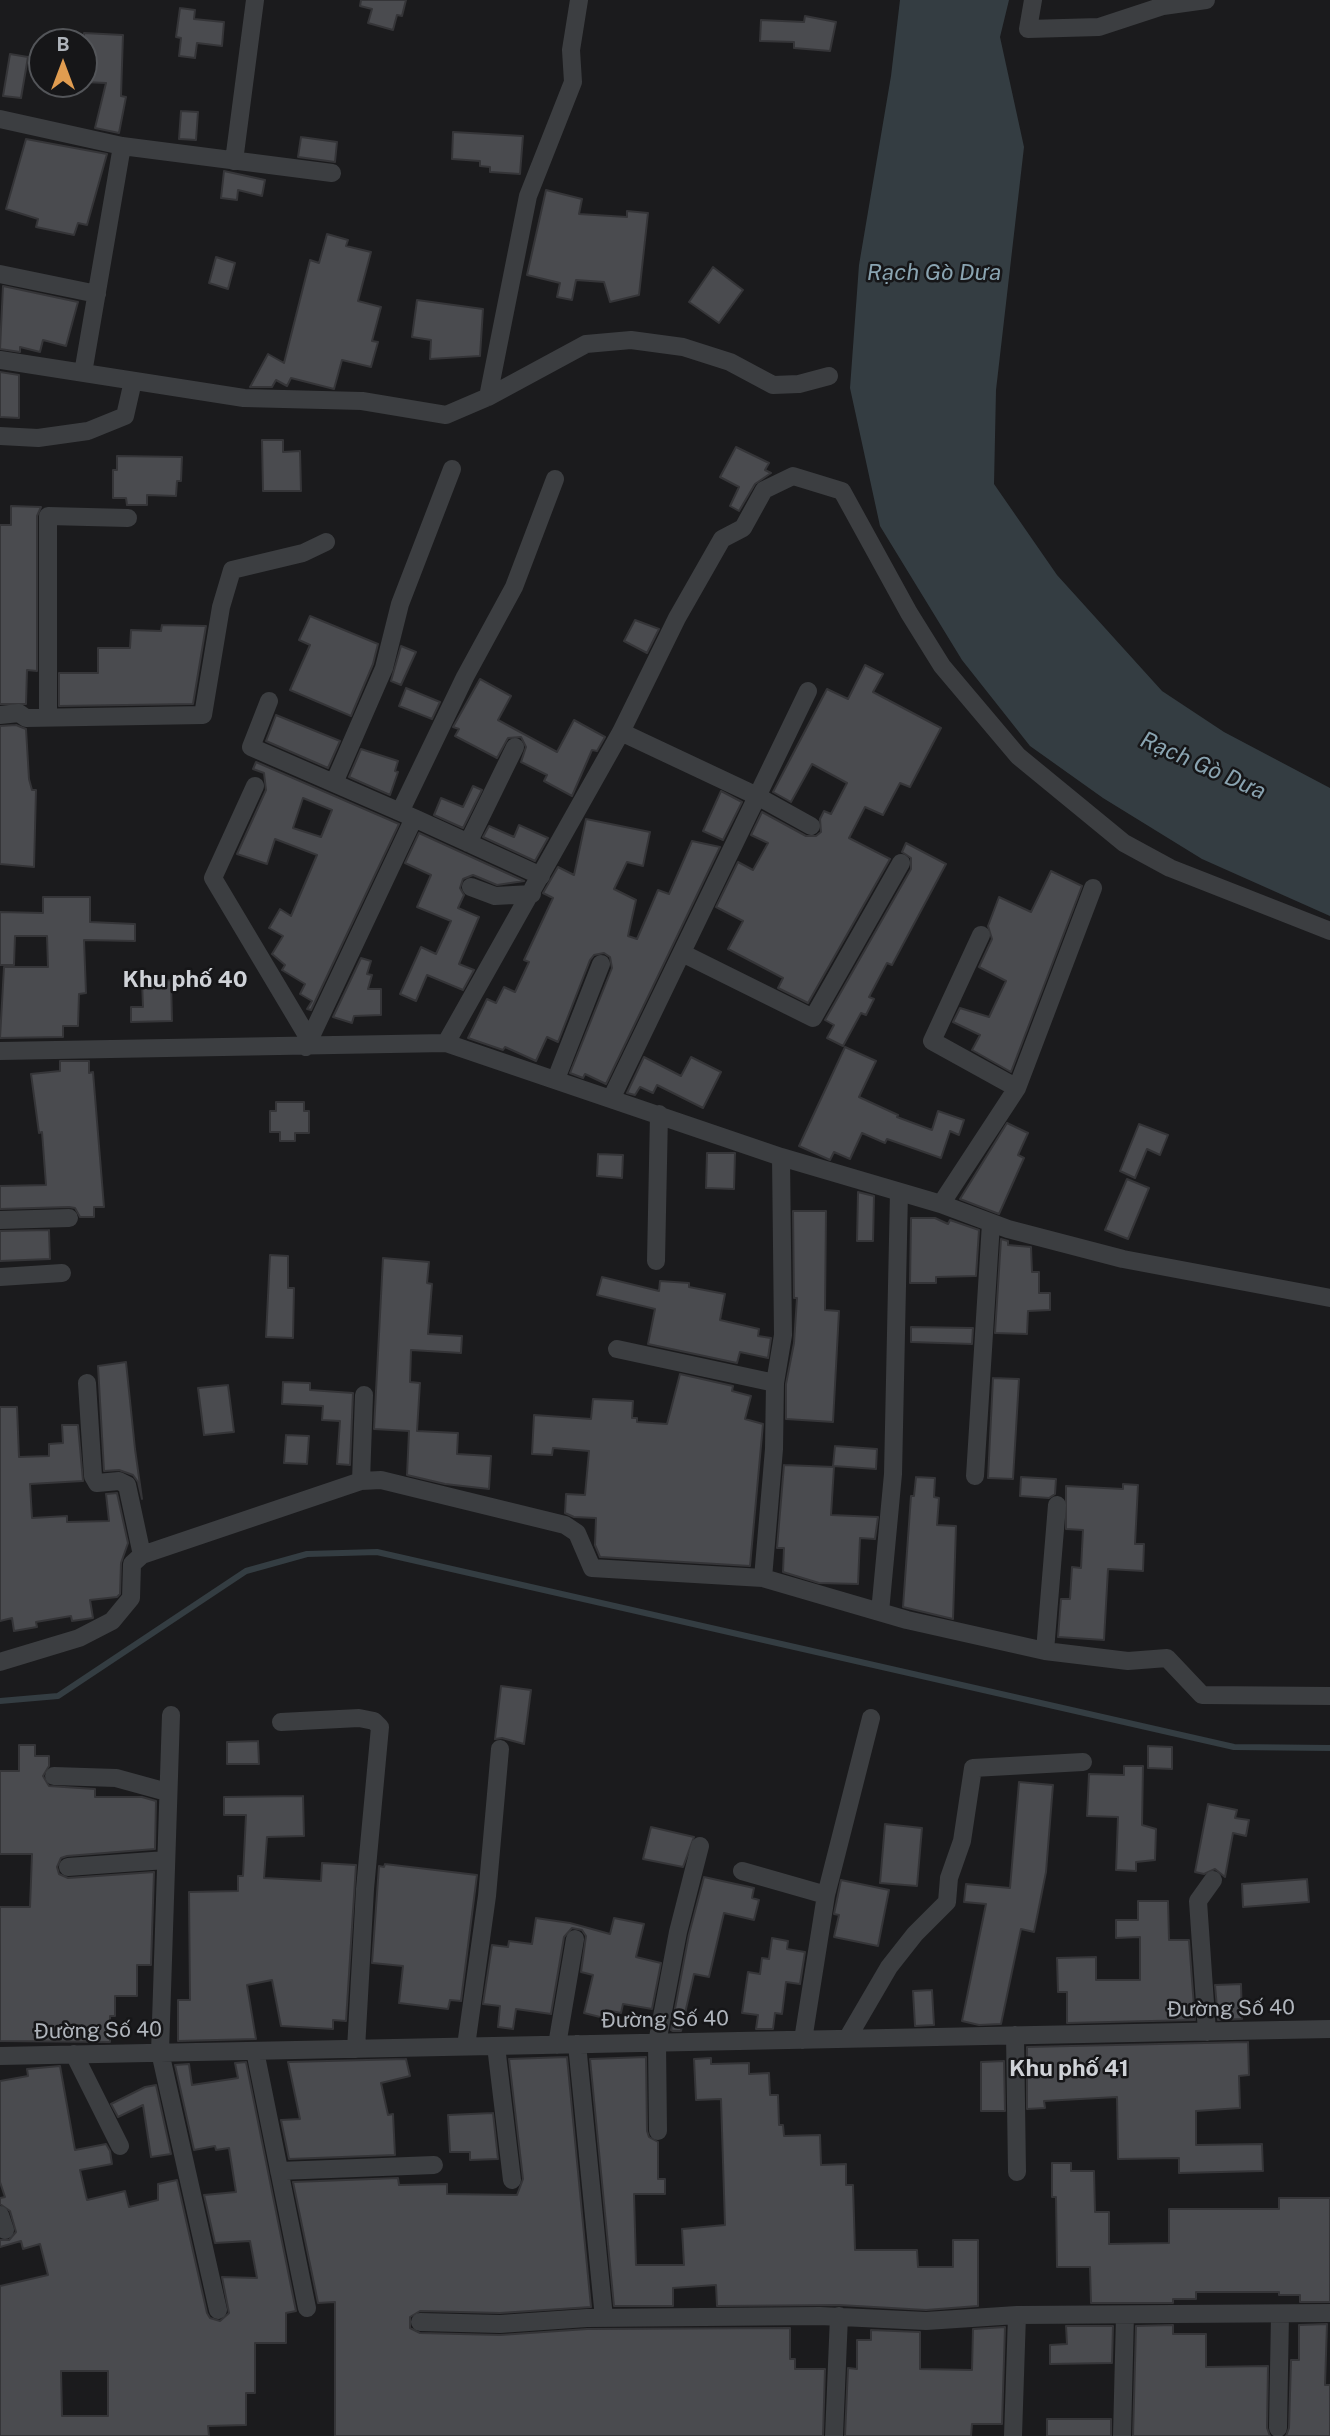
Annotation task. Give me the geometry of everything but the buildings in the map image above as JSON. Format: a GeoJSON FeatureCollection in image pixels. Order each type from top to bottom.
{"type":"FeatureCollection","features":[{"type":"Feature","properties":{"kind":"street"},"geometry":{"type":"LineString","coordinates":[[234,161],[255,0]]}},
{"type":"Feature","properties":{"kind":"street"},"geometry":{"type":"LineString","coordinates":[[488,397],[528,195],[573,82],[571,50],[579,0]]}},
{"type":"Feature","properties":{"kind":"street"},"geometry":{"type":"LineString","coordinates":[[1033,0],[1028,29],[1099,27],[1163,6],[1206,0]]}},
{"type":"Feature","properties":{"kind":"street"},"geometry":{"type":"LineString","coordinates":[[0,119],[122,146],[332,173]]}},
{"type":"Feature","properties":{"kind":"street"},"geometry":{"type":"LineString","coordinates":[[83,373],[122,146]]}},
{"type":"Feature","properties":{"kind":"street"},"geometry":{"type":"LineString","coordinates":[[0,274],[97,294]]}},
{"type":"Feature","properties":{"kind":"street"},"geometry":{"type":"LineString","coordinates":[[0,360],[244,398],[362,401],[446,415],[488,397],[586,344],[631,340],[683,346],[730,362],[773,385],[799,384],[829,376]]}},
{"type":"Feature","properties":{"kind":"street"},"geometry":{"type":"LineString","coordinates":[[0,436],[38,438],[88,431],[125,416],[133,382]]}},
{"type":"Feature","properties":{"kind":"street"},"geometry":{"type":"LineString","coordinates":[[334,783],[384,668],[400,604],[452,469]]}},
{"type":"Feature","properties":{"kind":"street"},"geometry":{"type":"LineString","coordinates":[[446,1043],[621,732],[677,618],[722,539],[743,528],[764,490],[793,476],[842,491],[909,613],[943,666],[1018,755],[1124,843],[1170,868],[1330,931]]}},
{"type":"Feature","properties":{"kind":"street"},"geometry":{"type":"LineString","coordinates":[[307,1043],[465,677],[514,587],[555,479]]}},
{"type":"Feature","properties":{"kind":"street"},"geometry":{"type":"LineString","coordinates":[[48,717],[48,516],[128,518]]}},
{"type":"Feature","properties":{"kind":"street"},"geometry":{"type":"LineString","coordinates":[[0,715],[203,715],[221,607],[232,570],[303,553],[327,542]]}},
{"type":"Feature","properties":{"kind":"street"},"geometry":{"type":"LineString","coordinates":[[612,1097],[808,691]]}},
{"type":"Feature","properties":{"kind":"street"},"geometry":{"type":"LineString","coordinates":[[269,701],[251,747],[541,876]]}},
{"type":"Feature","properties":{"kind":"street"},"geometry":{"type":"LineString","coordinates":[[621,732],[757,796],[811,826]]}},
{"type":"Feature","properties":{"kind":"street"},"geometry":{"type":"LineString","coordinates":[[468,843],[515,747]]}},
{"type":"Feature","properties":{"kind":"street"},"geometry":{"type":"LineString","coordinates":[[255,786],[213,878],[307,1043]]}},
{"type":"Feature","properties":{"kind":"street"},"geometry":{"type":"LineString","coordinates":[[682,953],[813,1018],[901,863]]}},
{"type":"Feature","properties":{"kind":"street"},"geometry":{"type":"LineString","coordinates":[[471,887],[495,896],[532,894]]}},
{"type":"Feature","properties":{"kind":"street"},"geometry":{"type":"LineString","coordinates":[[941,1204],[1017,1088],[1093,888]]}},
{"type":"Feature","properties":{"kind":"street"},"geometry":{"type":"LineString","coordinates":[[981,935],[932,1041],[1017,1088]]}},
{"type":"Feature","properties":{"kind":"street"},"geometry":{"type":"LineString","coordinates":[[556,1079],[601,964]]}},
{"type":"Feature","properties":{"kind":"street"},"geometry":{"type":"LineString","coordinates":[[0,1051],[307,1043],[446,1043],[612,1097],[781,1157],[941,1204],[991,1223],[1123,1259],[1330,1298]]}},
{"type":"Feature","properties":{"kind":"street"},"geometry":{"type":"LineString","coordinates":[[656,1261],[659,1114]]}},
{"type":"Feature","properties":{"kind":"street"},"geometry":{"type":"LineString","coordinates":[[764,1578],[774,1449],[775,1384],[783,1335],[781,1157]]}},
{"type":"Feature","properties":{"kind":"street"},"geometry":{"type":"LineString","coordinates":[[880,1612],[893,1474],[899,1192]]}},
{"type":"Feature","properties":{"kind":"street"},"geometry":{"type":"LineString","coordinates":[[0,1220],[69,1218]]}},
{"type":"Feature","properties":{"kind":"street"},"geometry":{"type":"LineString","coordinates":[[975,1476],[991,1223]]}},
{"type":"Feature","properties":{"kind":"street"},"geometry":{"type":"LineString","coordinates":[[0,1277],[62,1273]]}},
{"type":"Feature","properties":{"kind":"street"},"geometry":{"type":"LineString","coordinates":[[617,1349],[775,1384]]}},
{"type":"Feature","properties":{"kind":"street"},"geometry":{"type":"LineString","coordinates":[[87,1382],[93,1476],[97,1483],[119,1481],[127,1485],[142,1555]]}},
{"type":"Feature","properties":{"kind":"street"},"geometry":{"type":"LineString","coordinates":[[361,1481],[364,1395]]}},
{"type":"Feature","properties":{"kind":"street"},"geometry":{"type":"LineString","coordinates":[[0,1662],[79,1638],[112,1621],[131,1598],[132,1564],[142,1555],[361,1481],[381,1480],[565,1525],[578,1532],[592,1568],[764,1578],[880,1612],[1045,1651],[1128,1661],[1167,1658],[1202,1695],[1330,1696]]}},
{"type":"Feature","properties":{"kind":"street"},"geometry":{"type":"LineString","coordinates":[[1045,1651],[1056,1505]]}},
{"type":"Feature","properties":{"kind":"street"},"geometry":{"type":"LineString","coordinates":[[171,1715],[160,2052],[218,2311]]}},
{"type":"Feature","properties":{"kind":"street"},"geometry":{"type":"LineString","coordinates":[[281,1722],[359,1718],[374,1721],[380,1727],[365,1889],[356,2049]]}},
{"type":"Feature","properties":{"kind":"street"},"geometry":{"type":"LineString","coordinates":[[803,2040],[825,1895],[872,1718]]}},
{"type":"Feature","properties":{"kind":"street"},"geometry":{"type":"LineString","coordinates":[[466,2046],[486,1896],[500,1749]]}},
{"type":"Feature","properties":{"kind":"street"},"geometry":{"type":"LineString","coordinates":[[847,2039],[889,1966],[915,1934],[947,1902],[949,1878],[962,1841],[973,1768],[1083,1762]]}},
{"type":"Feature","properties":{"kind":"street"},"geometry":{"type":"LineString","coordinates":[[54,1776],[116,1778],[167,1791]]}},
{"type":"Feature","properties":{"kind":"street"},"geometry":{"type":"LineString","coordinates":[[658,2131],[657,2043],[678,1932],[700,1846]]}},
{"type":"Feature","properties":{"kind":"street"},"geometry":{"type":"LineString","coordinates":[[68,1867],[166,1860]]}},
{"type":"Feature","properties":{"kind":"street"},"geometry":{"type":"LineString","coordinates":[[742,1871],[825,1895]]}},
{"type":"Feature","properties":{"kind":"street"},"geometry":{"type":"LineString","coordinates":[[1207,2032],[1198,1901],[1213,1880]]}},
{"type":"Feature","properties":{"kind":"street"},"geometry":{"type":"LineString","coordinates":[[556,2045],[575,1939]]}},
{"type":"Feature","properties":{"kind":"street","name":"Đường Số 40"},"geometry":{"type":"LineString","coordinates":[[0,2056],[1330,2029]]}},
{"type":"Feature","properties":{"kind":"street"},"geometry":{"type":"LineString","coordinates":[[1015,2035],[1017,2172]]}},
{"type":"Feature","properties":{"kind":"street"},"geometry":{"type":"LineString","coordinates":[[576,2044],[604,2318]]}},
{"type":"Feature","properties":{"kind":"street"},"geometry":{"type":"LineString","coordinates":[[496,2046],[512,2180]]}},
{"type":"Feature","properties":{"kind":"street"},"geometry":{"type":"LineString","coordinates":[[255,2050],[307,2308]]}},
{"type":"Feature","properties":{"kind":"street"},"geometry":{"type":"LineString","coordinates":[[74,2054],[120,2146]]}},
{"type":"Feature","properties":{"kind":"street"},"geometry":{"type":"LineString","coordinates":[[279,2171],[434,2165]]}},
{"type":"Feature","properties":{"kind":"street"},"geometry":{"type":"LineString","coordinates":[[420,2322],[500,2324],[604,2318],[839,2316],[926,2321],[1017,2315],[1330,2313]]}},
{"type":"Feature","properties":{"kind":"street"},"geometry":{"type":"LineString","coordinates":[[1278,2428],[1280,2314]]}},
{"type":"Feature","properties":{"kind":"street"},"geometry":{"type":"LineString","coordinates":[[1013,2436],[1017,2315]]}},
{"type":"Feature","properties":{"kind":"street"},"geometry":{"type":"LineString","coordinates":[[1122,2436],[1125,2315]]}},
{"type":"Feature","properties":{"kind":"street"},"geometry":{"type":"LineString","coordinates":[[834,2436],[839,2316]]}},
{"type":"Feature","properties":{"kind":"water","name":"Rạch Gò Dưa"},"geometry":{"type":"Polygon","coordinates":[[[900,0],[1009,0],[1000,37],[1024,147],[996,390],[994,484],[1057,575],[1162,691],[1224,732],[1330,788],[1330,916],[1202,859],[1103,798],[1030,746],[962,660],[880,526],[850,388],[859,265],[891,76],[900,0]]]}},
{"type":"Feature","properties":{"kind":"waterway"},"geometry":{"type":"LineString","coordinates":[[0,1701],[58,1696],[246,1571],[307,1554],[377,1552],[1234,1747],[1330,1748]]}},
{"type":"Feature","properties":{"kind":"district","name":"Khu phố 40"},"geometry":{"type":"Point","coordinates":[185,980]}},
{"type":"Feature","properties":{"kind":"district","name":"Khu phố 41"},"geometry":{"type":"Point","coordinates":[1069,2069]}}]}
